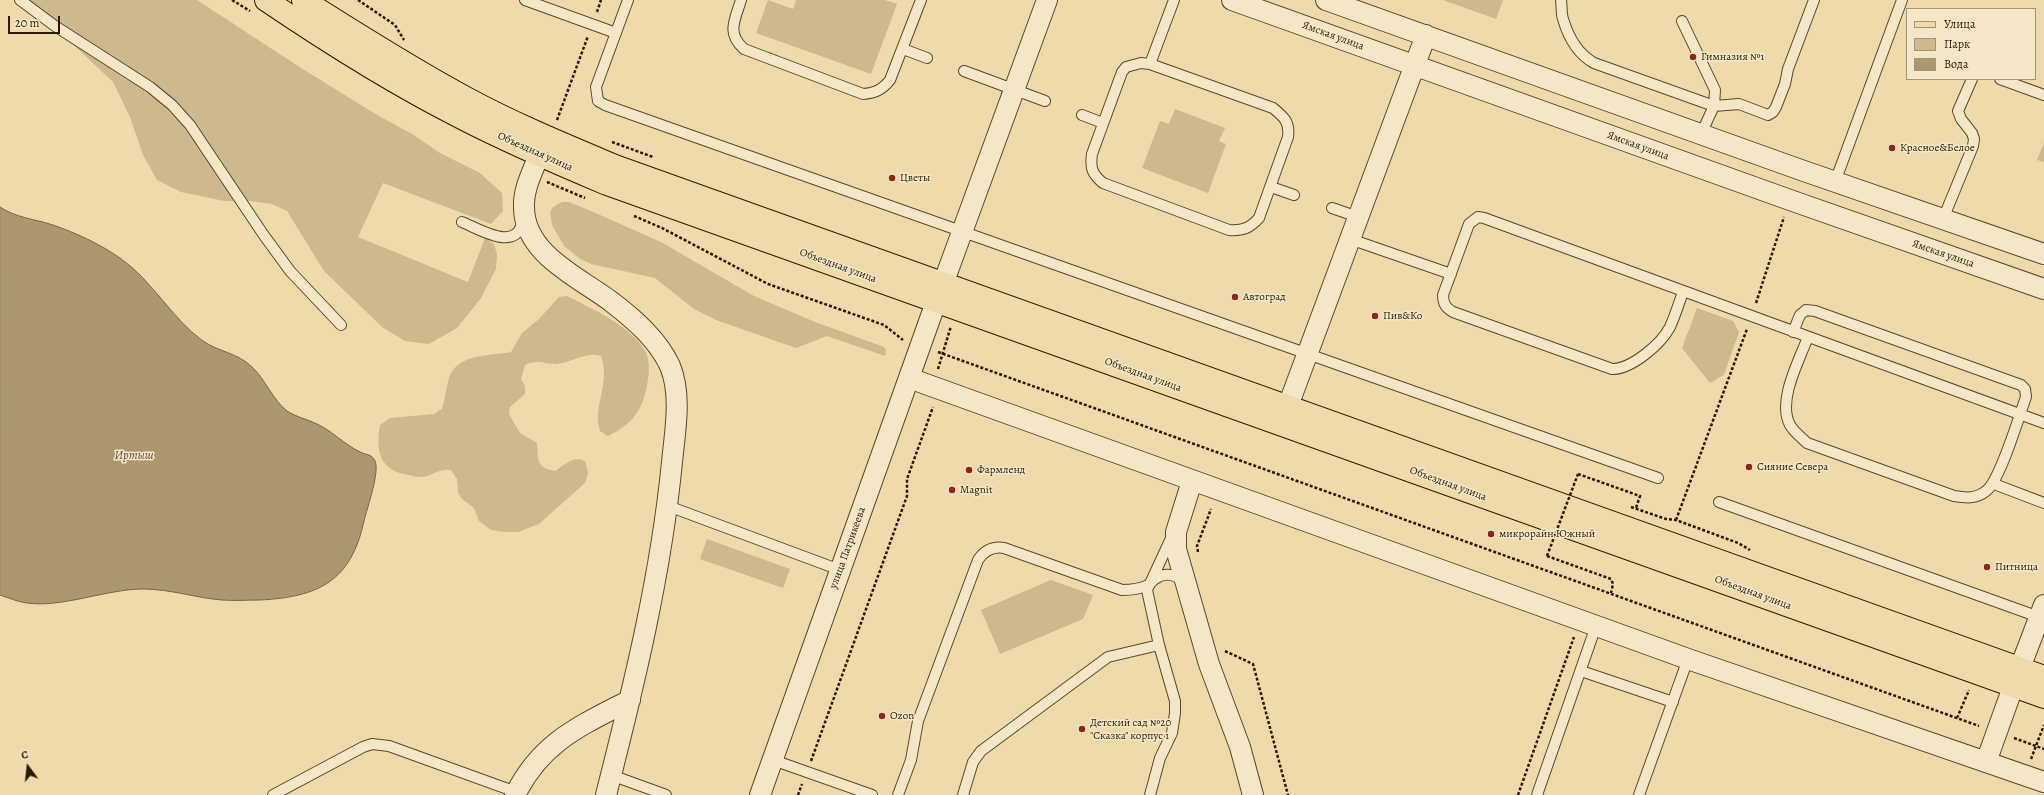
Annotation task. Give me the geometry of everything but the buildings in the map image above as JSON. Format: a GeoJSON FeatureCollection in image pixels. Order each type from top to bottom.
{"type":"FeatureCollection","features":[{"type":"Feature","properties":{"kind":"main road","name":"Объездная улица"},"geometry":{"type":"LineString","coordinates":[[266,0],[393,79],[459,117],[548,138]]}},
{"type":"Feature","properties":{"kind":"main road","name":"Объездная улица"},"geometry":{"type":"LineString","coordinates":[[303,0],[402,62],[468,99],[548,138],[606,184],[940,293],[1285,415],[2017,677],[2044,697]]}},
{"type":"Feature","properties":{"kind":"main road","name":"Объездная улица"},"geometry":{"type":"LineString","coordinates":[[2017,677],[2044,677]]}},
{"type":"Feature","properties":{"kind":"street","name":"улица Патрикеева"},"geometry":{"type":"LineString","coordinates":[[760,795],[920,346],[1047,0]]}},
{"type":"Feature","properties":{"kind":"street","name":"Ямская улица"},"geometry":{"type":"LineString","coordinates":[[1232,0],[1790,200],[2044,289]]}},
{"type":"Feature","properties":{"kind":"street"},"geometry":{"type":"LineString","coordinates":[[1326,0],[1836,182],[2044,254]]}},
{"type":"Feature","properties":{"kind":"street"},"geometry":{"type":"LineString","coordinates":[[1285,415],[1426,35]]}},
{"type":"Feature","properties":{"kind":"street"},"geometry":{"type":"LineString","coordinates":[[548,138],[526,193],[524,212],[527,225],[533,238],[546,255],[612,302],[637,323],[654,341],[670,367],[677,400],[668,506],[652,602],[630,700],[606,795]]}},
{"type":"Feature","properties":{"kind":"street"},"geometry":{"type":"LineString","coordinates":[[909,378],[1596,626],[2044,782]]}},
{"type":"Feature","properties":{"kind":"street"},"geometry":{"type":"LineString","coordinates":[[1192,481],[1178,522],[1176,545],[1209,664],[1240,747],[1253,795]]}},
{"type":"Feature","properties":{"kind":"street"},"geometry":{"type":"LineString","coordinates":[[1986,762],[2042,611]]}},
{"type":"Feature","properties":{"kind":"street"},"geometry":{"type":"LineString","coordinates":[[515,794],[533,764],[547,749],[591,721],[630,700]]}},
{"type":"Feature","properties":{"kind":"lane"},"geometry":{"type":"LineString","coordinates":[[20,0],[61,30],[150,87],[172,105],[190,125],[263,234],[290,271],[341,325]]}},
{"type":"Feature","properties":{"kind":"lane"},"geometry":{"type":"LineString","coordinates":[[525,0],[616,33]]}},
{"type":"Feature","properties":{"kind":"lane"},"geometry":{"type":"LineString","coordinates":[[628,0],[596,87],[598,101],[605,105],[1658,478]]}},
{"type":"Feature","properties":{"kind":"lane"},"geometry":{"type":"LineString","coordinates":[[741,0],[732,31],[736,42],[744,49],[863,94],[873,93],[883,88],[890,80],[921,0]]}},
{"type":"Feature","properties":{"kind":"lane"},"geometry":{"type":"LineString","coordinates":[[1150,64],[1174,0]]}},
{"type":"Feature","properties":{"kind":"lane"},"geometry":{"type":"LineString","coordinates":[[1561,0],[1563,20],[1578,50],[1585,58],[1594,63],[1714,106],[1733,103],[1768,115],[1773,112],[1814,0]]}},
{"type":"Feature","properties":{"kind":"lane"},"geometry":{"type":"LineString","coordinates":[[1836,182],[1902,0]]}},
{"type":"Feature","properties":{"kind":"lane"},"geometry":{"type":"LineString","coordinates":[[1682,21],[1715,90],[1714,106],[1701,134]]}},
{"type":"Feature","properties":{"kind":"lane"},"geometry":{"type":"LineString","coordinates":[[903,49],[927,58]]}},
{"type":"Feature","properties":{"kind":"lane"},"geometry":{"type":"LineString","coordinates":[[1141,63],[1150,64],[1273,108],[1284,116],[1290,126],[1288,137],[1259,218],[1251,226],[1240,231],[1229,230],[1103,183],[1094,175],[1090,167],[1092,154],[1103,123],[1122,72],[1126,67],[1141,63]]}},
{"type":"Feature","properties":{"kind":"lane"},"geometry":{"type":"LineString","coordinates":[[964,71],[1045,101]]}},
{"type":"Feature","properties":{"kind":"lane"},"geometry":{"type":"LineString","coordinates":[[1943,219],[1973,146],[1974,139],[1972,133],[1961,119],[1958,111],[1972,80]]}},
{"type":"Feature","properties":{"kind":"lane"},"geometry":{"type":"LineString","coordinates":[[2003,80],[2044,94]]}},
{"type":"Feature","properties":{"kind":"lane"},"geometry":{"type":"LineString","coordinates":[[1082,115],[1103,123]]}},
{"type":"Feature","properties":{"kind":"lane"},"geometry":{"type":"LineString","coordinates":[[1271,187],[1294,195]]}},
{"type":"Feature","properties":{"kind":"lane"},"geometry":{"type":"LineString","coordinates":[[1332,208],[1358,217]]}},
{"type":"Feature","properties":{"kind":"lane"},"geometry":{"type":"LineString","coordinates":[[462,222],[500,237],[508,238],[514,236],[520,230],[524,212]]}},
{"type":"Feature","properties":{"kind":"lane"},"geometry":{"type":"LineString","coordinates":[[1683,292],[1670,327],[1663,337],[1629,366],[1620,369],[1612,369],[1453,312],[1446,308],[1443,301],[1443,295],[1450,274],[1469,224],[1478,217],[2044,423]]}},
{"type":"Feature","properties":{"kind":"lane"},"geometry":{"type":"LineString","coordinates":[[1350,238],[1450,274]]}},
{"type":"Feature","properties":{"kind":"lane"},"geometry":{"type":"LineString","coordinates":[[1793,332],[1800,315],[1806,310],[1815,311],[2021,385],[2025,389],[2026,397],[1994,484],[1977,497],[1967,498],[1954,496],[1807,443],[1790,424],[1785,409],[1786,395],[1808,337]]}},
{"type":"Feature","properties":{"kind":"lane"},"geometry":{"type":"LineString","coordinates":[[1994,484],[2044,503]]}},
{"type":"Feature","properties":{"kind":"lane"},"geometry":{"type":"LineString","coordinates":[[1719,502],[2042,611]]}},
{"type":"Feature","properties":{"kind":"lane"},"geometry":{"type":"LineString","coordinates":[[668,506],[840,570]]}},
{"type":"Feature","properties":{"kind":"lane"},"geometry":{"type":"LineString","coordinates":[[1150,795],[1160,758],[1172,733],[1176,713],[1175,701],[1147,596],[1149,585],[1178,522]]}},
{"type":"Feature","properties":{"kind":"lane"},"geometry":{"type":"LineString","coordinates":[[898,795],[911,760],[918,721],[981,555],[992,548],[998,547],[1122,590],[1131,590],[1149,585],[1161,576],[1170,575],[1180,580],[1188,590]]}},
{"type":"Feature","properties":{"kind":"lane"},"geometry":{"type":"LineString","coordinates":[[1537,795],[1596,626]]}},
{"type":"Feature","properties":{"kind":"lane"},"geometry":{"type":"LineString","coordinates":[[963,795],[973,762],[981,751],[1108,658],[1159,645]]}},
{"type":"Feature","properties":{"kind":"lane"},"geometry":{"type":"LineString","coordinates":[[1639,795],[1688,658]]}},
{"type":"Feature","properties":{"kind":"lane"},"geometry":{"type":"LineString","coordinates":[[1581,671],[1673,702]]}},
{"type":"Feature","properties":{"kind":"lane"},"geometry":{"type":"LineString","coordinates":[[274,795],[363,746],[372,744],[388,746],[515,794]]}},
{"type":"Feature","properties":{"kind":"lane"},"geometry":{"type":"LineString","coordinates":[[773,760],[872,795]]}},
{"type":"Feature","properties":{"kind":"lane"},"geometry":{"type":"LineString","coordinates":[[611,775],[666,795]]}},
{"type":"Feature","properties":{"kind":"path"},"geometry":{"type":"LineString","coordinates":[[358,0],[395,26],[406,43]]}},
{"type":"Feature","properties":{"kind":"path"},"geometry":{"type":"LineString","coordinates":[[548,138],[601,0]]}},
{"type":"Feature","properties":{"kind":"path"},"geometry":{"type":"LineString","coordinates":[[548,138],[550,117]]}},
{"type":"Feature","properties":{"kind":"path"},"geometry":{"type":"LineString","coordinates":[[548,138],[564,122]]}},
{"type":"Feature","properties":{"kind":"path"},"geometry":{"type":"LineString","coordinates":[[605,139],[657,158]]}},
{"type":"Feature","properties":{"kind":"path"},"geometry":{"type":"LineString","coordinates":[[563,189],[592,200]]}},
{"type":"Feature","properties":{"kind":"path"},"geometry":{"type":"LineString","coordinates":[[1676,520],[1751,317],[1790,200]]}},
{"type":"Feature","properties":{"kind":"path"},"geometry":{"type":"LineString","coordinates":[[628,214],[662,228],[768,284],[884,325],[900,338],[920,346],[2044,749]]}},
{"type":"Feature","properties":{"kind":"path"},"geometry":{"type":"LineString","coordinates":[[798,795],[907,496],[907,479],[933,407]]}},
{"type":"Feature","properties":{"kind":"path"},"geometry":{"type":"LineString","coordinates":[[1611,593],[1613,584],[1611,579],[1548,556],[1578,474],[1640,496],[1636,508]]}},
{"type":"Feature","properties":{"kind":"path"},"geometry":{"type":"LineString","coordinates":[[1569,485],[1576,488]]}},
{"type":"Feature","properties":{"kind":"path"},"geometry":{"type":"LineString","coordinates":[[1628,506],[1666,519],[1676,520],[1738,543],[1756,553]]}},
{"type":"Feature","properties":{"kind":"path"},"geometry":{"type":"LineString","coordinates":[[1199,557],[1197,546],[1211,509]]}},
{"type":"Feature","properties":{"kind":"path"},"geometry":{"type":"LineString","coordinates":[[1518,795],[1575,636]]}},
{"type":"Feature","properties":{"kind":"path"},"geometry":{"type":"LineString","coordinates":[[1224,650],[1227,653],[1253,664],[1288,795]]}},
{"type":"Feature","properties":{"kind":"green space"},"geometry":{"type":"Polygon","coordinates":[[[26,0],[197,0],[298,66],[377,115],[412,134],[440,153],[480,173],[502,193],[503,211],[491,224],[383,183],[358,237],[468,282],[485,238],[494,244],[497,254],[496,269],[481,298],[457,328],[429,344],[405,341],[382,327],[324,271],[287,211],[272,204],[250,201],[224,201],[181,192],[157,180],[143,155],[130,117],[113,82],[26,0]]]}},
{"type":"Feature","properties":{"kind":"green space"},"geometry":{"type":"Polygon","coordinates":[[[768,0],[793,9],[796,0],[885,0],[897,4],[871,74],[756,33],[768,0]]]}},
{"type":"Feature","properties":{"kind":"green space"},"geometry":{"type":"Polygon","coordinates":[[[1443,0],[1503,0],[1496,19],[1443,0]]]}},
{"type":"Feature","properties":{"kind":"green space"},"geometry":{"type":"Polygon","coordinates":[[[1175,109],[1225,128],[1219,141],[1226,144],[1208,193],[1142,168],[1160,121],[1169,124],[1175,109]]]}},
{"type":"Feature","properties":{"kind":"green space"},"geometry":{"type":"Polygon","coordinates":[[[2044,142],[2044,162],[2037,160],[2044,142]]]}},
{"type":"Feature","properties":{"kind":"green space"},"geometry":{"type":"Polygon","coordinates":[[[562,202],[569,202],[661,242],[754,296],[815,322],[884,347],[886,351],[885,356],[827,336],[796,348],[716,320],[694,309],[655,278],[591,264],[580,259],[564,246],[552,225],[550,212],[553,207],[562,202]]]}},
{"type":"Feature","properties":{"kind":"green space"},"geometry":{"type":"Polygon","coordinates":[[[567,296],[612,320],[634,336],[642,345],[647,355],[649,365],[647,385],[640,408],[632,420],[608,436],[600,431],[598,422],[599,403],[604,376],[604,366],[601,356],[590,355],[556,364],[537,362],[525,365],[521,379],[525,386],[525,394],[510,407],[509,414],[520,433],[537,443],[539,462],[544,468],[555,471],[573,460],[581,459],[585,461],[588,473],[585,483],[539,524],[518,532],[505,532],[491,530],[479,521],[474,508],[461,498],[458,492],[457,479],[451,470],[443,470],[419,477],[399,473],[386,464],[379,451],[378,443],[380,425],[390,418],[434,414],[442,409],[449,378],[453,370],[459,364],[476,357],[511,352],[522,333],[539,319],[559,297],[567,296]]]}},
{"type":"Feature","properties":{"kind":"green space"},"geometry":{"type":"Polygon","coordinates":[[[1697,308],[1733,321],[1739,332],[1724,375],[1710,383],[1682,348],[1697,308]]]}},
{"type":"Feature","properties":{"kind":"green space"},"geometry":{"type":"Polygon","coordinates":[[[707,539],[790,569],[783,588],[700,559],[707,539]]]}},
{"type":"Feature","properties":{"kind":"green space"},"geometry":{"type":"Polygon","coordinates":[[[1051,580],[1093,595],[1083,619],[1000,654],[981,610],[1051,580]]]}},
{"type":"Feature","properties":{"kind":"water","name":"Иртыш"},"geometry":{"type":"Polygon","coordinates":[[[0,207],[12,214],[53,225],[88,239],[120,258],[143,278],[192,332],[209,345],[247,362],[257,372],[277,401],[287,411],[313,422],[354,449],[372,457],[376,466],[375,481],[358,541],[351,558],[341,572],[329,582],[315,590],[299,595],[260,600],[222,600],[153,589],[129,590],[70,601],[41,604],[14,600],[0,595],[0,207]]]}},
{"type":"Feature","properties":{"kind":"place","name":"Гимназия №1"},"geometry":{"type":"Point","coordinates":[1693,57]}},
{"type":"Feature","properties":{"kind":"place","name":"Красное&Белое"},"geometry":{"type":"Point","coordinates":[1892,148]}},
{"type":"Feature","properties":{"kind":"place","name":"Цветы"},"geometry":{"type":"Point","coordinates":[892,178]}},
{"type":"Feature","properties":{"kind":"place","name":"Автоград"},"geometry":{"type":"Point","coordinates":[1235,297]}},
{"type":"Feature","properties":{"kind":"place","name":"Пив&Ко"},"geometry":{"type":"Point","coordinates":[1375,316]}},
{"type":"Feature","properties":{"kind":"place","name":"Сияние Севера"},"geometry":{"type":"Point","coordinates":[1749,467]}},
{"type":"Feature","properties":{"kind":"place","name":"Фармленд"},"geometry":{"type":"Point","coordinates":[969,470]}},
{"type":"Feature","properties":{"kind":"place","name":"Magnit"},"geometry":{"type":"Point","coordinates":[952,490]}},
{"type":"Feature","properties":{"kind":"place","name":"микрорайн Южный"},"geometry":{"type":"Point","coordinates":[1491,534]}},
{"type":"Feature","properties":{"kind":"place","name":"Питница"},"geometry":{"type":"Point","coordinates":[1987,567]}},
{"type":"Feature","properties":{"kind":"place","name":"Ozon"},"geometry":{"type":"Point","coordinates":[882,716]}},
{"type":"Feature","properties":{"kind":"place","name":"Детский сад №20 \"Сказка\" корпус 1"},"geometry":{"type":"Point","coordinates":[1082,729]}}]}
